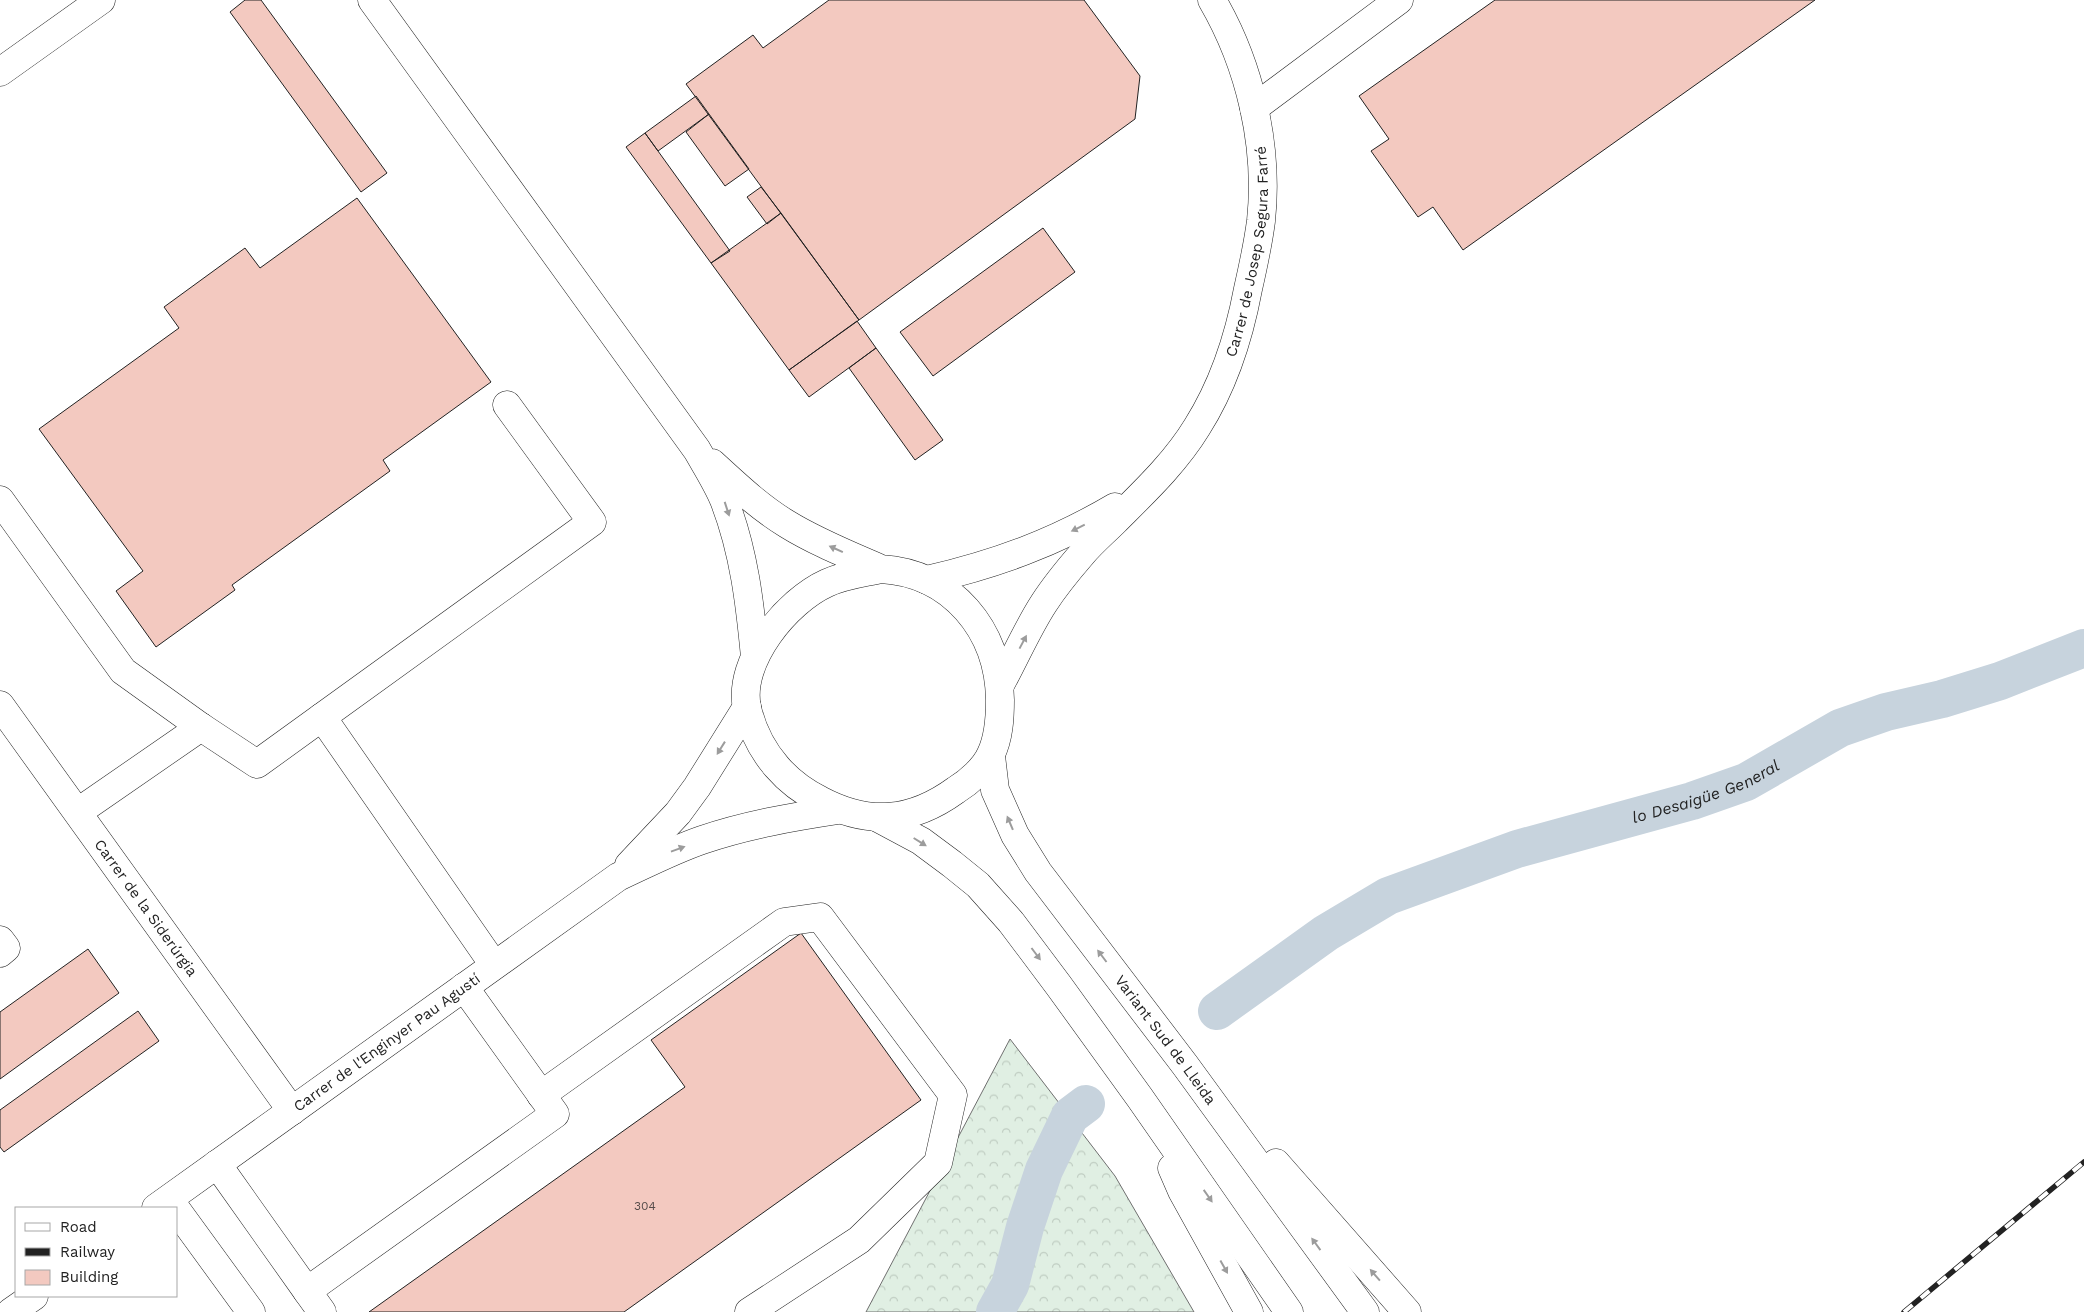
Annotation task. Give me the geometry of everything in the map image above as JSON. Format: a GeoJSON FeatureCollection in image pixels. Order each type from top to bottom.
{"type":"FeatureCollection","features":[{"type":"Feature","properties":{"kind":"main road"},"geometry":{"type":"LineString","coordinates":[[0,72],[101,0]]}},
{"type":"Feature","properties":{"kind":"main road"},"geometry":{"type":"LineString","coordinates":[[372,0],[697,450],[724,500],[738,542],[749,595],[755,657]]}},
{"type":"Feature","properties":{"kind":"main road","name":"Carrer de Josep Segura Farré"},"geometry":{"type":"LineString","coordinates":[[1000,685],[1044,603],[1083,552],[1151,486],[1197,428],[1224,374],[1244,308],[1261,221],[1263,185],[1254,108],[1245,71],[1230,33],[1212,0]]}},
{"type":"Feature","properties":{"kind":"main road"},"geometry":{"type":"LineString","coordinates":[[1254,108],[1399,0]]}},
{"type":"Feature","properties":{"kind":"main road"},"geometry":{"type":"LineString","coordinates":[[0,500],[123,671],[201,727],[257,764],[592,522],[507,405]]}},
{"type":"Feature","properties":{"kind":"main road"},"geometry":{"type":"LineString","coordinates":[[697,450],[750,498],[786,524],[819,542],[881,569]]}},
{"type":"Feature","properties":{"kind":"main road","name":"Carrer de Josep Segura Farré"},"geometry":{"type":"LineString","coordinates":[[927,580],[971,570],[1039,547],[1089,522],[1151,486]]}},
{"type":"Feature","properties":{"kind":"main road"},"geometry":{"type":"LineString","coordinates":[[878,818],[907,815],[938,803],[968,782],[990,756],[998,738],[1000,711],[1000,685],[995,658],[983,632],[971,613],[951,593],[927,580],[899,570],[881,569],[850,575],[827,583],[800,599],[773,626],[755,657],[750,672],[746,707],[768,758],[786,779],[812,796],[838,810],[878,818],[921,841],[978,885],[1011,922],[1059,986],[1140,1098],[1289,1312]]}},
{"type":"Feature","properties":{"kind":"main road","name":"Carrer de la Siderúrgia"},"geometry":{"type":"LineString","coordinates":[[0,705],[292,1110]]}},
{"type":"Feature","properties":{"kind":"main road","name":"Carrer de l'Enginyer Pau Agustí"},"geometry":{"type":"LineString","coordinates":[[618,877],[678,813],[697,787],[746,707]]}},
{"type":"Feature","properties":{"kind":"main road"},"geometry":{"type":"LineString","coordinates":[[322,717],[494,965]]}},
{"type":"Feature","properties":{"kind":"main road"},"geometry":{"type":"LineString","coordinates":[[78,812],[201,727]]}},
{"type":"Feature","properties":{"kind":"main road","name":"Variant Sud de Lleida"},"geometry":{"type":"LineString","coordinates":[[990,756],[995,790],[1015,835],[1038,872],[1185,1065],[1365,1312]]}},
{"type":"Feature","properties":{"kind":"main road","name":"Carrer de l'Enginyer Pau Agustí"},"geometry":{"type":"LineString","coordinates":[[169,1206],[217,1164],[618,877],[668,853],[703,840],[772,821],[838,810]]}},
{"type":"Feature","properties":{"kind":"main road"},"geometry":{"type":"LineString","coordinates":[[541,1095],[784,922],[820,917],[953,1095],[938,1163],[858,1240],[749,1312]]}},
{"type":"Feature","properties":{"kind":"main road"},"geometry":{"type":"LineString","coordinates":[[0,940],[6,948],[0,952]]}},
{"type":"Feature","properties":{"kind":"main road"},"geometry":{"type":"LineString","coordinates":[[217,1164],[314,1302],[555,1114],[464,987]]}},
{"type":"Feature","properties":{"kind":"main road"},"geometry":{"type":"LineString","coordinates":[[1185,1065],[1242,1124],[1407,1312]]}},
{"type":"Feature","properties":{"kind":"main road"},"geometry":{"type":"LineString","coordinates":[[1140,1098],[1182,1190],[1249,1312]]}},
{"type":"Feature","properties":{"kind":"main road"},"geometry":{"type":"LineString","coordinates":[[178,1218],[251,1312]]}},
{"type":"Feature","properties":{"kind":"main road"},"geometry":{"type":"LineString","coordinates":[[11,1312],[33,1297]]}},
{"type":"Feature","properties":{"kind":"green space"},"geometry":{"type":"Polygon","coordinates":[[[1010,1039],[1115,1176],[1194,1312],[866,1312],[1010,1039]]]}},
{"type":"Feature","properties":{"kind":"building"},"geometry":{"type":"Polygon","coordinates":[[[245,0],[261,0],[387,173],[361,192],[230,12],[245,0]]]}},
{"type":"Feature","properties":{"kind":"building"},"geometry":{"type":"Polygon","coordinates":[[[829,0],[1084,0],[1140,76],[1135,119],[859,320],[686,84],[753,35],[763,48],[829,0]]]}},
{"type":"Feature","properties":{"kind":"building"},"geometry":{"type":"Polygon","coordinates":[[[1495,0],[1815,0],[1463,250],[1433,207],[1418,217],[1371,151],[1389,139],[1359,96],[1495,0]]]}},
{"type":"Feature","properties":{"kind":"building"},"geometry":{"type":"Polygon","coordinates":[[[696,96],[709,114],[658,151],[645,133],[696,96]]]}},
{"type":"Feature","properties":{"kind":"building"},"geometry":{"type":"Polygon","coordinates":[[[709,114],[749,169],[725,186],[686,132],[709,114]]]}},
{"type":"Feature","properties":{"kind":"building"},"geometry":{"type":"Polygon","coordinates":[[[645,133],[730,251],[711,263],[626,147],[645,133]]]}},
{"type":"Feature","properties":{"kind":"building"},"geometry":{"type":"Polygon","coordinates":[[[761,187],[781,213],[767,224],[747,197],[761,187]]]}},
{"type":"Feature","properties":{"kind":"building"},"geometry":{"type":"Polygon","coordinates":[[[357,198],[491,382],[383,460],[390,471],[232,585],[235,590],[156,647],[116,591],[143,571],[39,429],[179,328],[164,307],[245,248],[260,268],[357,198]]]}},
{"type":"Feature","properties":{"kind":"building"},"geometry":{"type":"Polygon","coordinates":[[[781,213],[859,320],[789,370],[711,263],[781,213]]]}},
{"type":"Feature","properties":{"kind":"building"},"geometry":{"type":"Polygon","coordinates":[[[1043,228],[1075,272],[933,376],[900,332],[1043,228]]]}},
{"type":"Feature","properties":{"kind":"building"},"geometry":{"type":"Polygon","coordinates":[[[857,321],[876,348],[809,397],[789,370],[857,321]]]}},
{"type":"Feature","properties":{"kind":"building"},"geometry":{"type":"Polygon","coordinates":[[[876,348],[943,440],[915,460],[849,368],[876,348]]]}},
{"type":"Feature","properties":{"kind":"building"},"geometry":{"type":"Polygon","coordinates":[[[801,933],[921,1100],[624,1312],[369,1312],[685,1087],[651,1040],[801,933]]]}},
{"type":"Feature","properties":{"kind":"building"},"geometry":{"type":"Polygon","coordinates":[[[88,949],[119,993],[0,1079],[0,1012],[88,949]]]}},
{"type":"Feature","properties":{"kind":"building"},"geometry":{"type":"Polygon","coordinates":[[[138,1011],[159,1041],[4,1152],[0,1147],[0,1110],[138,1011]]]}},
{"type":"Feature","properties":{"kind":"waterway","name":"lo Desaigüe General"},"geometry":{"type":"LineString","coordinates":[[1217,1011],[1326,933],[1388,896],[1517,849],[1692,801],[1746,782],[1840,728],[1886,712],[1942,699],[2000,681],[2084,648]]}},
{"type":"Feature","properties":{"kind":"waterway"},"geometry":{"type":"LineString","coordinates":[[995,1312],[1010,1285],[1025,1227],[1044,1170],[1070,1116],[1086,1104]]}},
{"type":"Feature","properties":{"kind":"railway"},"geometry":{"type":"LineString","coordinates":[[1904,1312],[2084,1162]]}}]}
